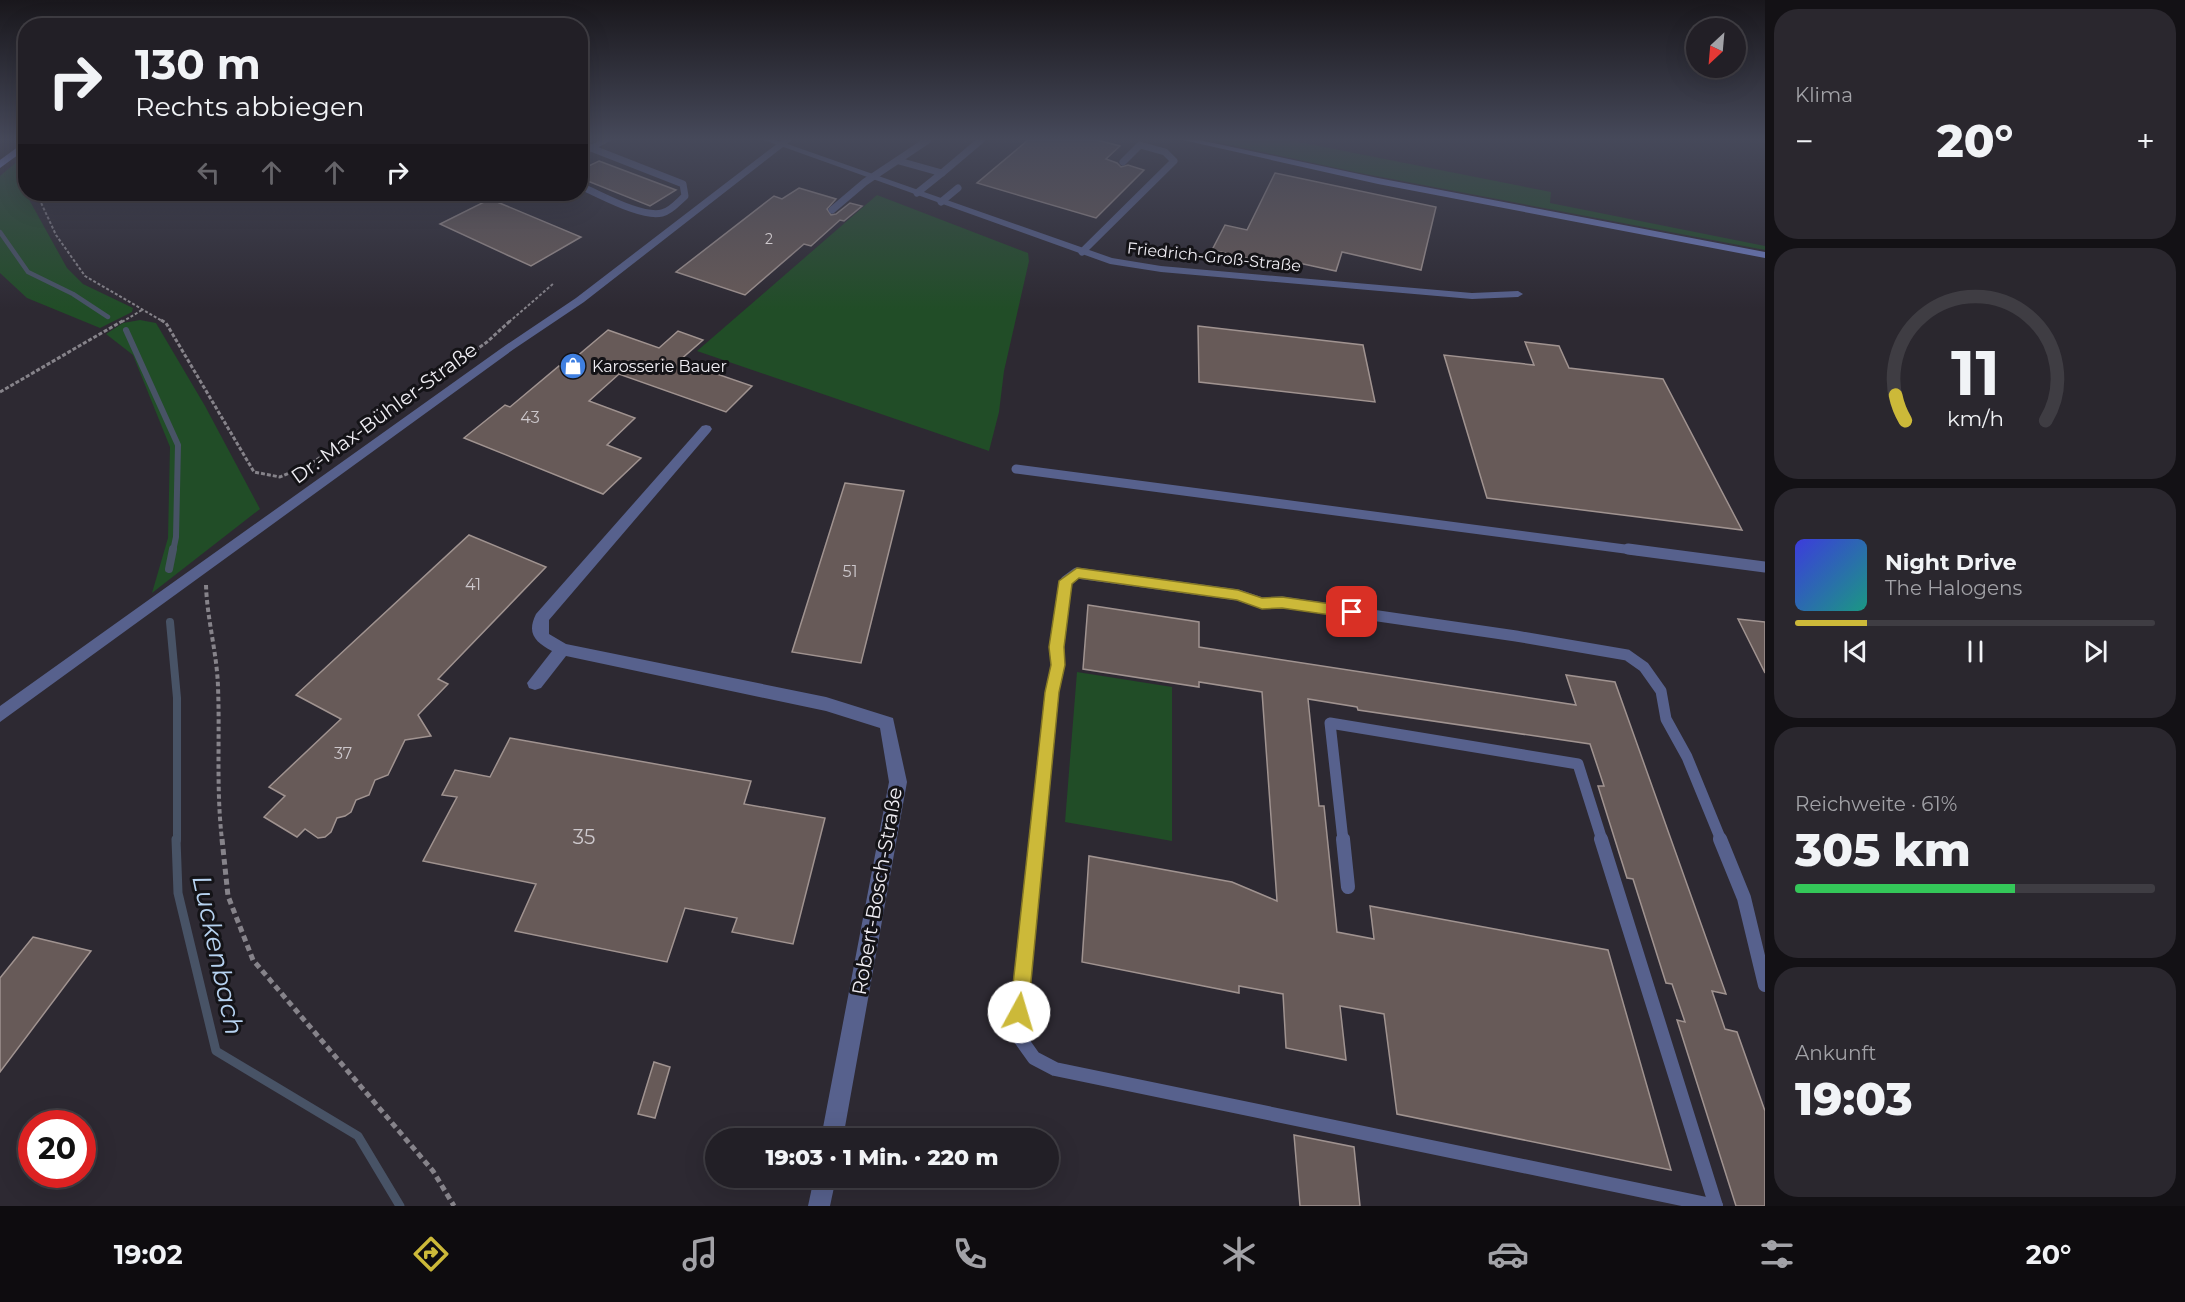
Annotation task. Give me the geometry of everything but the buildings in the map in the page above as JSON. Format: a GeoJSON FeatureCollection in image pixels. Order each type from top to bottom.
{"type":"FeatureCollection","features":[{"type":"Feature","properties":{"kind":"main road"},"geometry":{"type":"LineString","coordinates":[[1458,196],[1765,255]]}},
{"type":"Feature","properties":{"kind":"street","name":"Dr.-Max-Bühler-Straße"},"geometry":{"type":"LineString","coordinates":[[0,715],[510,347],[580,300],[715,196]]}},
{"type":"Feature","properties":{"kind":"street","name":"Friedrich-Groß-Straße"},"geometry":{"type":"LineString","coordinates":[[925,196],[1110,261],[1161,269],[1472,296],[1518,294]]}},
{"type":"Feature","properties":{"kind":"street","name":"Robert-Bosch-Straße"},"geometry":{"type":"LineString","coordinates":[[706,429],[542,618],[542,637],[563,649],[826,704],[887,723],[898,782],[834,1128]]}},
{"type":"Feature","properties":{"kind":"street"},"geometry":{"type":"LineString","coordinates":[[535,683],[563,649]]}},
{"type":"Feature","properties":{"kind":"street"},"geometry":{"type":"LineString","coordinates":[[819,1206],[823,1188]]}},
{"type":"Feature","properties":{"kind":"lane"},"geometry":{"type":"LineString","coordinates":[[606,196],[643,211],[660,214],[670,210],[685,196]]}},
{"type":"Feature","properties":{"kind":"lane"},"geometry":{"type":"LineString","coordinates":[[832,210],[848,196]]}},
{"type":"Feature","properties":{"kind":"lane"},"geometry":{"type":"LineString","coordinates":[[941,202],[948,196]]}},
{"type":"Feature","properties":{"kind":"lane"},"geometry":{"type":"LineString","coordinates":[[1082,252],[1138,196]]}},
{"type":"Feature","properties":{"kind":"lane"},"geometry":{"type":"LineString","coordinates":[[1016,469],[1765,567]]}},
{"type":"Feature","properties":{"kind":"lane"},"geometry":{"type":"LineString","coordinates":[[1348,887],[1330,723],[1578,764],[1716,1206],[1055,1069],[1034,1058],[1017,1034],[1052,692],[1058,665],[1056,647],[1066,581],[1077,573],[1238,595],[1262,603],[1282,603],[1516,636],[1627,655],[1644,667],[1660,692],[1666,718],[1688,757],[1744,898],[1765,985]]}},
{"type":"Feature","properties":{"kind":"path"},"geometry":{"type":"LineString","coordinates":[[40,201],[56,235],[85,276],[166,323],[254,472],[280,477],[312,463],[487,342],[553,284]]}},
{"type":"Feature","properties":{"kind":"path"},"geometry":{"type":"LineString","coordinates":[[0,392],[143,309]]}},
{"type":"Feature","properties":{"kind":"path"},"geometry":{"type":"LineString","coordinates":[[205,567],[207,613],[218,684],[219,813],[228,896],[253,960],[433,1171],[454,1206]]}},
{"type":"Feature","properties":{"kind":"green space"},"geometry":{"type":"Polygon","coordinates":[[[0,196],[18,196],[18,201],[30,201],[67,268],[83,284],[133,308],[132,312],[100,328],[27,298],[0,273],[0,196]]]}},
{"type":"Feature","properties":{"kind":"green space"},"geometry":{"type":"Polygon","coordinates":[[[876,196],[1028,253],[1029,261],[1004,371],[999,412],[989,451],[697,351],[876,196]]]}},
{"type":"Feature","properties":{"kind":"green space"},"geometry":{"type":"Polygon","coordinates":[[[1483,196],[1551,196],[1550,203],[1765,246],[1765,250],[1483,196]]]}},
{"type":"Feature","properties":{"kind":"green space"},"geometry":{"type":"Polygon","coordinates":[[[140,320],[156,323],[205,406],[260,509],[152,593],[168,538],[170,447],[133,355],[106,334],[123,323],[140,320]]]}},
{"type":"Feature","properties":{"kind":"green space"},"geometry":{"type":"Polygon","coordinates":[[[1077,672],[1172,687],[1172,841],[1065,822],[1077,672]]]}},
{"type":"Feature","properties":{"kind":"waterway","name":"Luckenbach"},"geometry":{"type":"LineString","coordinates":[[0,232],[28,272],[73,294],[108,317]]}},
{"type":"Feature","properties":{"kind":"waterway","name":"Luckenbach"},"geometry":{"type":"LineString","coordinates":[[126,330],[178,445],[176,537],[173,551]]}},
{"type":"Feature","properties":{"kind":"waterway","name":"Luckenbach"},"geometry":{"type":"LineString","coordinates":[[169,569],[173,549]]}},
{"type":"Feature","properties":{"kind":"waterway","name":"Luckenbach"},"geometry":{"type":"LineString","coordinates":[[170,622],[177,698],[177,840]]}},
{"type":"Feature","properties":{"kind":"waterway","name":"Luckenbach"},"geometry":{"type":"LineString","coordinates":[[176,839],[178,893],[216,1051],[358,1136],[400,1206]]}},
{"type":"Feature","properties":{"kind":"place","name":"Karosserie Bauer"},"geometry":{"type":"Point","coordinates":[573,366]}},
{"type":"Feature","properties":{"kind":"route"},"geometry":{"type":"LineString","coordinates":[[1019,1012],[1052,692],[1058,665],[1056,647],[1066,581],[1077,573],[1238,595],[1262,603],[1282,603],[1352,612]]}}]}
